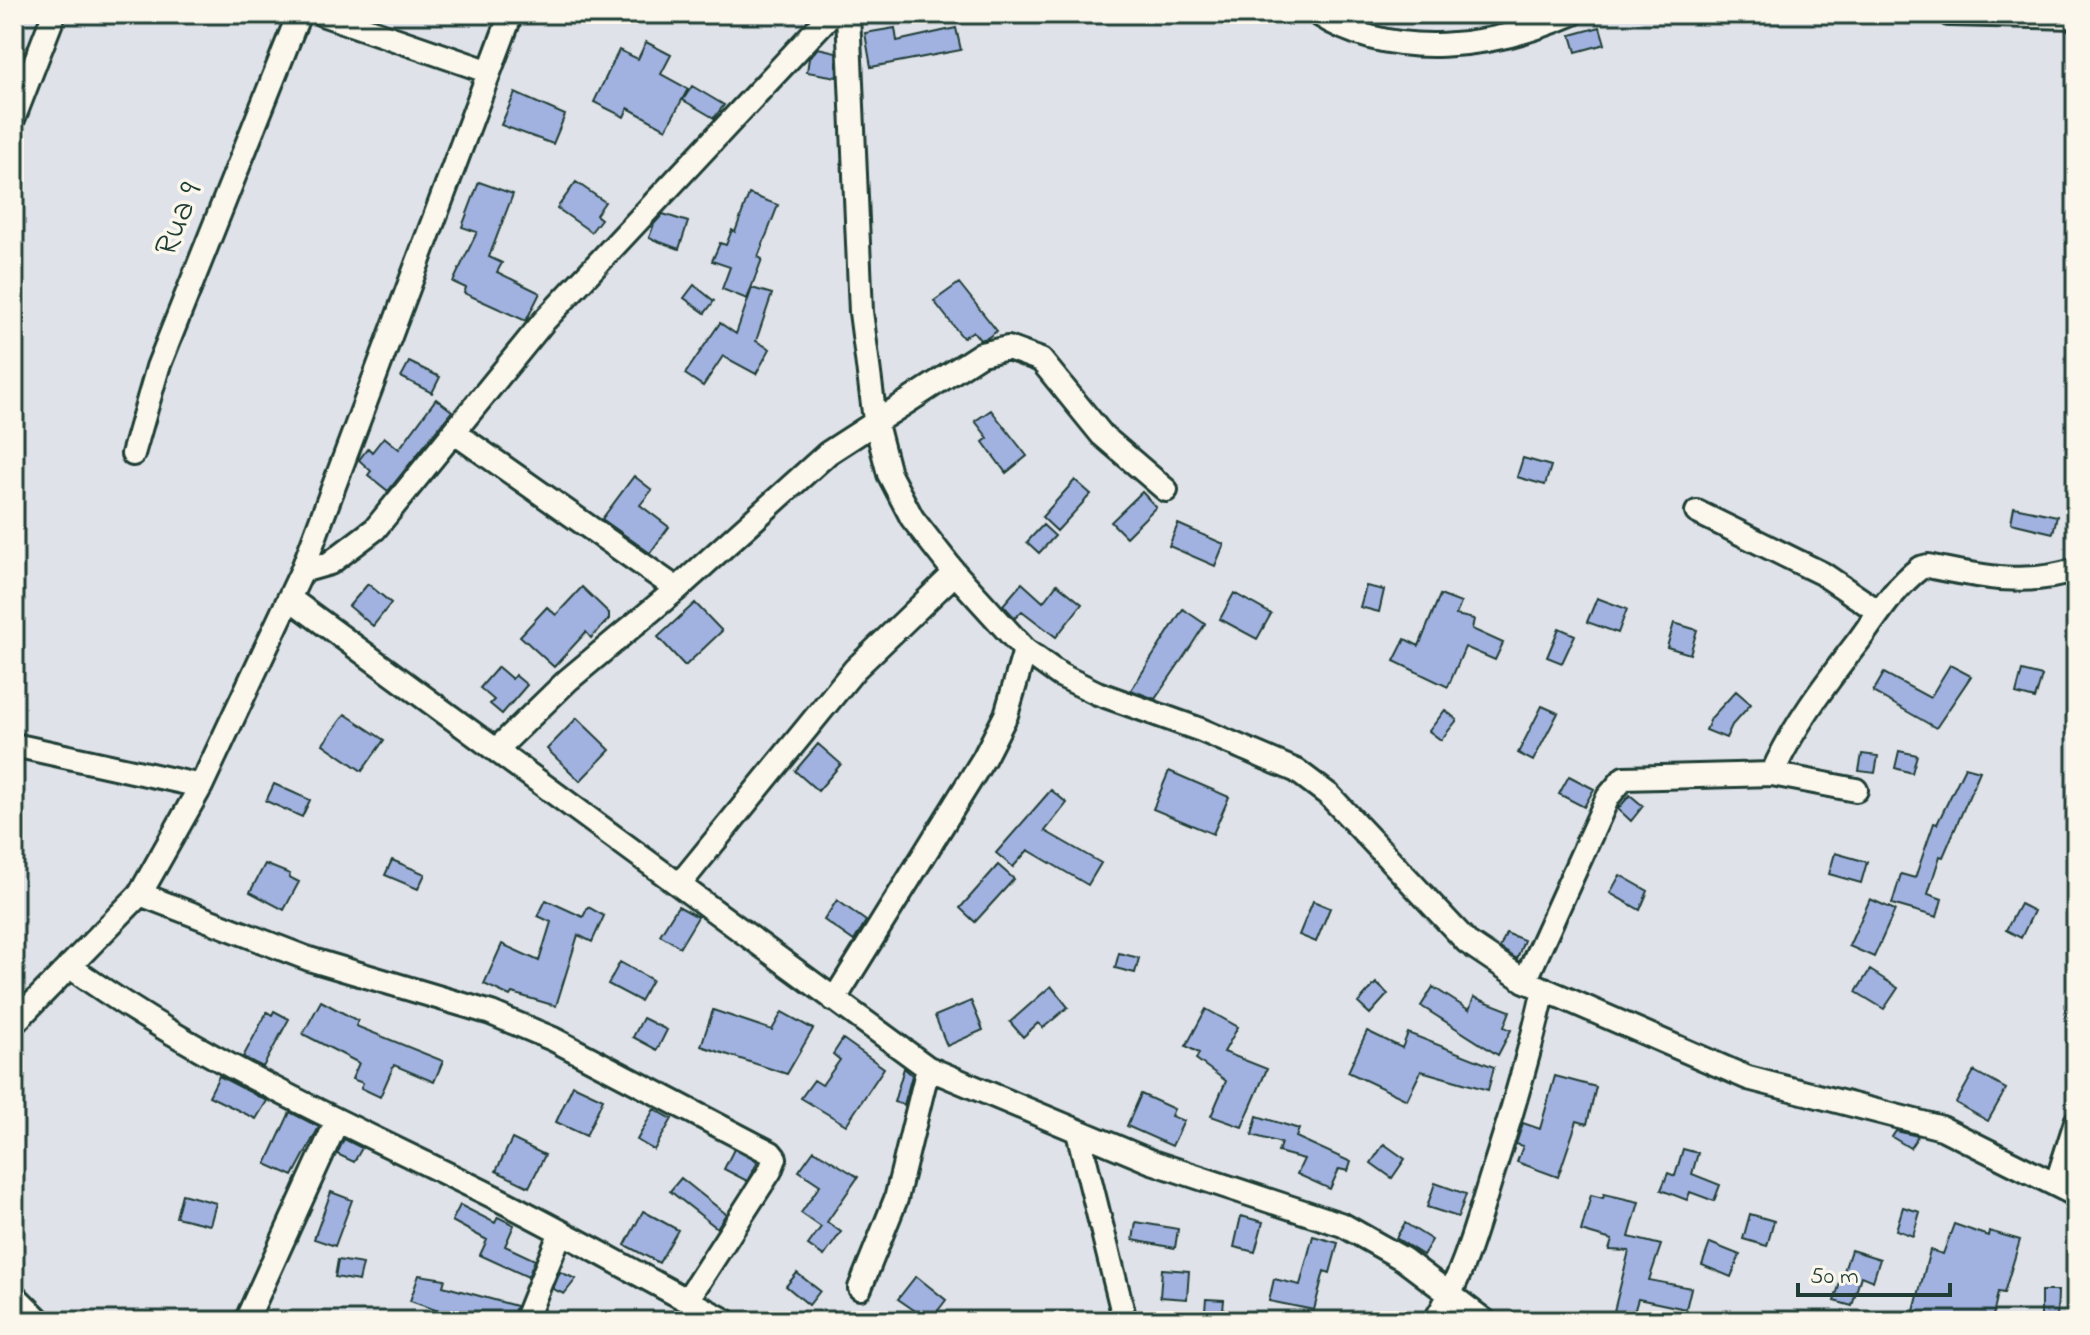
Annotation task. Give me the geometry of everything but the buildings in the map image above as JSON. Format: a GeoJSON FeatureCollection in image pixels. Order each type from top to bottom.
{"type":"FeatureCollection","features":[{"type":"Feature","properties":{"kind":"street"},"geometry":{"type":"LineString","coordinates":[[14,117],[54,14]]}},
{"type":"Feature","properties":{"kind":"street","name":"Rua 9"},"geometry":{"type":"LineString","coordinates":[[133,454],[158,367],[299,14]]}},
{"type":"Feature","properties":{"kind":"street"},"geometry":{"type":"LineString","coordinates":[[322,14],[487,71]]}},
{"type":"Feature","properties":{"kind":"street"},"geometry":{"type":"LineString","coordinates":[[14,1023],[140,894],[201,786],[302,571],[487,71],[511,14]]}},
{"type":"Feature","properties":{"kind":"street"},"geometry":{"type":"LineString","coordinates":[[302,571],[330,563],[375,529],[544,321],[831,14]]}},
{"type":"Feature","properties":{"kind":"street"},"geometry":{"type":"LineString","coordinates":[[848,14],[861,312],[875,420],[889,474],[912,518],[955,573],[1025,650],[1060,675],[1097,693],[1201,730],[1297,771],[1329,795],[1467,942],[1534,985],[1748,1078],[1942,1128],[2066,1190],[2076,1122]]}},
{"type":"Feature","properties":{"kind":"street"},"geometry":{"type":"LineString","coordinates":[[1318,14],[1365,38],[1442,45],[1489,41],[1535,30],[1572,14]]}},
{"type":"Feature","properties":{"kind":"street"},"geometry":{"type":"LineString","coordinates":[[1949,14],[2076,17]]}},
{"type":"Feature","properties":{"kind":"street"},"geometry":{"type":"LineString","coordinates":[[496,750],[568,680],[677,589],[828,453],[981,354],[1008,348],[1041,360],[1102,435],[1166,490]]}},
{"type":"Feature","properties":{"kind":"street"},"geometry":{"type":"LineString","coordinates":[[455,433],[677,589]]}},
{"type":"Feature","properties":{"kind":"street"},"geometry":{"type":"LineString","coordinates":[[1697,512],[1823,574],[1879,612]]}},
{"type":"Feature","properties":{"kind":"street"},"geometry":{"type":"LineString","coordinates":[[1772,774],[1788,739],[1879,612],[1911,575],[1928,566],[1993,579],[2056,576],[2076,570]]}},
{"type":"Feature","properties":{"kind":"street"},"geometry":{"type":"LineString","coordinates":[[679,885],[855,669],[955,573]]}},
{"type":"Feature","properties":{"kind":"street"},"geometry":{"type":"LineString","coordinates":[[289,598],[928,1068],[1152,1162],[1343,1225],[1403,1259],[1485,1321]]}},
{"type":"Feature","properties":{"kind":"street"},"geometry":{"type":"LineString","coordinates":[[834,1000],[984,758],[1006,715],[1025,650]]}},
{"type":"Feature","properties":{"kind":"street"},"geometry":{"type":"LineString","coordinates":[[14,745],[201,786]]}},
{"type":"Feature","properties":{"kind":"street"},"geometry":{"type":"LineString","coordinates":[[1435,1321],[1450,1296],[1527,1063],[1534,985],[1618,782],[1630,776],[1772,774],[1856,790]]}},
{"type":"Feature","properties":{"kind":"street"},"geometry":{"type":"LineString","coordinates":[[140,894],[309,959],[491,1013],[553,1039],[771,1153],[775,1158],[770,1171],[687,1300]]}},
{"type":"Feature","properties":{"kind":"street"},"geometry":{"type":"LineString","coordinates":[[69,966],[173,1035],[337,1121],[478,1189],[726,1321]]}},
{"type":"Feature","properties":{"kind":"street"},"geometry":{"type":"LineString","coordinates":[[860,1288],[896,1199],[928,1068]]}},
{"type":"Feature","properties":{"kind":"street"},"geometry":{"type":"LineString","coordinates":[[246,1321],[337,1121]]}},
{"type":"Feature","properties":{"kind":"street"},"geometry":{"type":"LineString","coordinates":[[1078,1132],[1125,1321]]}},
{"type":"Feature","properties":{"kind":"street"},"geometry":{"type":"LineString","coordinates":[[525,1321],[560,1234]]}},
{"type":"Feature","properties":{"kind":"street"},"geometry":{"type":"LineString","coordinates":[[14,1295],[40,1321]]}}]}
